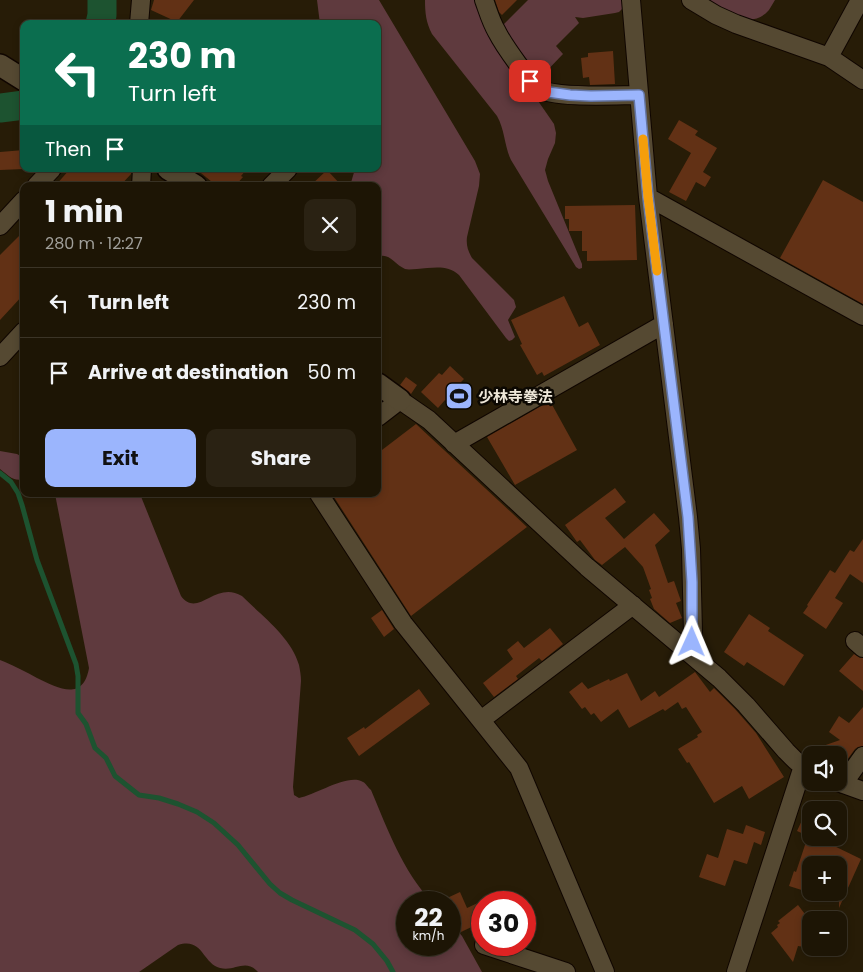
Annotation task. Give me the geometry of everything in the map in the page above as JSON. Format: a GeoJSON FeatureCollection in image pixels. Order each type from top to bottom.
{"type":"FeatureCollection","features":[{"type":"Feature","properties":{"kind":"street"},"geometry":{"type":"LineString","coordinates":[[139,20],[141,0]]}},
{"type":"Feature","properties":{"kind":"street"},"geometry":{"type":"LineString","coordinates":[[484,0],[494,26],[504,44],[530,81],[538,88],[548,92],[570,95],[639,95]]}},
{"type":"Feature","properties":{"kind":"street"},"geometry":{"type":"LineString","coordinates":[[631,0],[648,197],[688,517],[693,633],[692,642],[686,650]]}},
{"type":"Feature","properties":{"kind":"street"},"geometry":{"type":"LineString","coordinates":[[691,0],[736,24],[829,57],[863,80]]}},
{"type":"Feature","properties":{"kind":"street"},"geometry":{"type":"LineString","coordinates":[[829,57],[860,0]]}},
{"type":"Feature","properties":{"kind":"street"},"geometry":{"type":"LineString","coordinates":[[0,65],[20,78]]}},
{"type":"Feature","properties":{"kind":"street"},"geometry":{"type":"LineString","coordinates":[[40,182],[49,172]]}},
{"type":"Feature","properties":{"kind":"street"},"geometry":{"type":"LineString","coordinates":[[173,172],[189,182]]}},
{"type":"Feature","properties":{"kind":"street"},"geometry":{"type":"LineString","coordinates":[[275,182],[285,172]]}},
{"type":"Feature","properties":{"kind":"street"},"geometry":{"type":"LineString","coordinates":[[648,197],[863,316]]}},
{"type":"Feature","properties":{"kind":"street"},"geometry":{"type":"LineString","coordinates":[[0,226],[20,204]]}},
{"type":"Feature","properties":{"kind":"street"},"geometry":{"type":"LineString","coordinates":[[454,444],[664,324]]}},
{"type":"Feature","properties":{"kind":"street"},"geometry":{"type":"LineString","coordinates":[[0,357],[20,335]]}},
{"type":"Feature","properties":{"kind":"street"},"geometry":{"type":"LineString","coordinates":[[381,386],[429,420],[587,566],[720,678],[786,751],[802,765]]}},
{"type":"Feature","properties":{"kind":"street"},"geometry":{"type":"LineString","coordinates":[[381,415],[400,400]]}},
{"type":"Feature","properties":{"kind":"street"},"geometry":{"type":"LineString","coordinates":[[321,497],[403,623],[520,768],[605,972]]}},
{"type":"Feature","properties":{"kind":"street"},"geometry":{"type":"LineString","coordinates":[[481,720],[633,605]]}},
{"type":"Feature","properties":{"kind":"street"},"geometry":{"type":"LineString","coordinates":[[847,776],[863,756]]}},
{"type":"Feature","properties":{"kind":"street"},"geometry":{"type":"LineString","coordinates":[[736,972],[802,783]]}},
{"type":"Feature","properties":{"kind":"street"},"geometry":{"type":"LineString","coordinates":[[847,785],[863,792]]}},
{"type":"Feature","properties":{"kind":"street"},"geometry":{"type":"LineString","coordinates":[[518,956],[566,972]]}},
{"type":"Feature","properties":{"kind":"shaded area"},"geometry":{"type":"Polygon","coordinates":[[[317,0],[379,0],[475,161],[480,174],[467,237],[468,250],[472,258],[514,300],[516,307],[508,320],[515,337],[512,340],[509,341],[506,338],[459,275],[444,268],[406,269],[389,258],[381,256],[381,182],[351,182],[354,172],[381,172],[381,20],[320,20],[317,0]]]}},
{"type":"Feature","properties":{"kind":"shaded area"},"geometry":{"type":"Polygon","coordinates":[[[425,0],[479,0],[500,46],[554,124],[556,133],[555,143],[545,170],[582,268],[576,267],[511,160],[497,116],[432,34],[426,17],[425,0]]]}},
{"type":"Feature","properties":{"kind":"shaded area"},"geometry":{"type":"Polygon","coordinates":[[[528,0],[623,0],[622,9],[619,12],[583,18],[575,17],[579,23],[556,46],[563,54],[537,81],[500,28],[528,0]]]}},
{"type":"Feature","properties":{"kind":"shaded area"},"geometry":{"type":"Polygon","coordinates":[[[703,0],[775,0],[769,10],[761,16],[745,19],[727,13],[703,0]]]}},
{"type":"Feature","properties":{"kind":"shaded area"},"geometry":{"type":"Polygon","coordinates":[[[0,451],[20,456],[20,480],[8,476],[0,469],[0,451]]]}},
{"type":"Feature","properties":{"kind":"shaded area"},"geometry":{"type":"Polygon","coordinates":[[[56,497],[141,497],[181,596],[187,602],[201,602],[223,592],[232,592],[242,596],[267,619],[290,645],[299,665],[301,677],[294,795],[299,798],[349,780],[363,782],[371,790],[404,863],[422,891],[396,891],[396,956],[461,956],[461,935],[471,952],[471,956],[473,956],[482,972],[258,972],[249,966],[225,969],[209,961],[198,947],[186,943],[178,945],[139,972],[0,972],[0,660],[53,685],[69,690],[75,689],[86,679],[89,668],[56,497]]]}},
{"type":"Feature","properties":{"kind":"building"},"geometry":{"type":"Polygon","coordinates":[[[154,0],[194,0],[179,20],[173,20],[151,10],[154,0]]]}},
{"type":"Feature","properties":{"kind":"building"},"geometry":{"type":"Polygon","coordinates":[[[495,0],[517,0],[502,15],[495,0]]]}},
{"type":"Feature","properties":{"kind":"building"},"geometry":{"type":"Polygon","coordinates":[[[613,51],[615,84],[590,85],[589,77],[583,78],[581,58],[588,57],[588,53],[613,51]]]}},
{"type":"Feature","properties":{"kind":"building"},"geometry":{"type":"Polygon","coordinates":[[[679,120],[698,131],[695,135],[717,148],[703,172],[711,177],[705,187],[696,182],[686,201],[669,192],[691,153],[668,139],[679,120]]]}},
{"type":"Feature","properties":{"kind":"building"},"geometry":{"type":"Polygon","coordinates":[[[20,150],[20,169],[0,170],[0,152],[20,150]]]}},
{"type":"Feature","properties":{"kind":"building"},"geometry":{"type":"Polygon","coordinates":[[[67,172],[131,172],[124,182],[59,182],[67,172]]]}},
{"type":"Feature","properties":{"kind":"building"},"geometry":{"type":"Polygon","coordinates":[[[200,172],[244,172],[239,182],[212,182],[200,172]]]}},
{"type":"Feature","properties":{"kind":"building"},"geometry":{"type":"Polygon","coordinates":[[[325,172],[329,172],[338,182],[314,182],[325,172]]]}},
{"type":"Feature","properties":{"kind":"building"},"geometry":{"type":"Polygon","coordinates":[[[823,180],[863,202],[863,304],[780,258],[823,180]]]}},
{"type":"Feature","properties":{"kind":"building"},"geometry":{"type":"Polygon","coordinates":[[[635,205],[637,260],[587,261],[587,251],[582,251],[582,231],[569,231],[569,219],[565,219],[565,206],[635,205]]]}},
{"type":"Feature","properties":{"kind":"building"},"geometry":{"type":"Polygon","coordinates":[[[20,235],[20,298],[0,320],[0,255],[20,235]]]}},
{"type":"Feature","properties":{"kind":"building"},"geometry":{"type":"Polygon","coordinates":[[[564,296],[579,327],[588,322],[600,345],[544,376],[542,372],[537,375],[520,345],[522,344],[511,320],[564,296]]]}},
{"type":"Feature","properties":{"kind":"building"},"geometry":{"type":"Polygon","coordinates":[[[450,366],[464,379],[461,382],[472,392],[456,409],[445,400],[438,408],[421,392],[439,373],[442,375],[450,366]]]}},
{"type":"Feature","properties":{"kind":"building"},"geometry":{"type":"Polygon","coordinates":[[[406,377],[417,385],[411,394],[400,385],[406,377]]]}},
{"type":"Feature","properties":{"kind":"building"},"geometry":{"type":"Polygon","coordinates":[[[550,401],[577,450],[515,485],[487,437],[550,401]]]}},
{"type":"Feature","properties":{"kind":"building"},"geometry":{"type":"Polygon","coordinates":[[[416,424],[527,527],[411,616],[334,497],[381,497],[381,451],[416,424]]]}},
{"type":"Feature","properties":{"kind":"building"},"geometry":{"type":"Polygon","coordinates":[[[615,488],[626,502],[605,518],[624,539],[654,513],[670,531],[655,545],[668,583],[674,581],[681,601],[676,603],[682,618],[670,623],[654,609],[650,599],[652,598],[649,590],[651,589],[643,567],[625,547],[602,565],[595,560],[580,540],[577,542],[565,525],[615,488]]]}},
{"type":"Feature","properties":{"kind":"building"},"geometry":{"type":"Polygon","coordinates":[[[863,539],[863,583],[850,574],[835,598],[843,603],[826,629],[803,613],[830,570],[835,573],[850,550],[854,552],[863,539]]]}},
{"type":"Feature","properties":{"kind":"building"},"geometry":{"type":"Polygon","coordinates":[[[382,610],[394,629],[384,637],[371,618],[382,610]]]}},
{"type":"Feature","properties":{"kind":"building"},"geometry":{"type":"Polygon","coordinates":[[[749,614],[770,628],[768,631],[804,655],[784,686],[747,662],[744,666],[724,652],[749,614]]]}},
{"type":"Feature","properties":{"kind":"building"},"geometry":{"type":"Polygon","coordinates":[[[550,628],[563,644],[542,661],[539,658],[516,676],[518,679],[494,697],[483,683],[513,659],[507,650],[518,641],[524,648],[550,628]]]}},
{"type":"Feature","properties":{"kind":"building"},"geometry":{"type":"Polygon","coordinates":[[[854,654],[863,658],[863,691],[839,671],[854,654]]]}},
{"type":"Feature","properties":{"kind":"building"},"geometry":{"type":"Polygon","coordinates":[[[695,672],[710,692],[714,688],[756,733],[784,777],[749,799],[742,786],[714,803],[689,762],[687,763],[678,749],[698,737],[697,735],[702,732],[686,707],[682,709],[678,702],[665,711],[663,709],[629,728],[618,709],[601,722],[594,713],[591,715],[585,707],[582,709],[569,692],[582,682],[588,689],[627,673],[641,701],[655,691],[659,697],[695,672]]]}},
{"type":"Feature","properties":{"kind":"building"},"geometry":{"type":"Polygon","coordinates":[[[419,689],[430,704],[359,756],[347,738],[364,727],[365,729],[419,689]]]}},
{"type":"Feature","properties":{"kind":"building"},"geometry":{"type":"Polygon","coordinates":[[[863,707],[863,746],[855,749],[847,760],[847,746],[823,746],[840,740],[829,732],[839,716],[849,723],[863,707]]]}},
{"type":"Feature","properties":{"kind":"building"},"geometry":{"type":"Polygon","coordinates":[[[802,820],[802,833],[797,831],[802,820]]]}},
{"type":"Feature","properties":{"kind":"building"},"geometry":{"type":"Polygon","coordinates":[[[746,825],[765,832],[761,845],[754,842],[747,864],[734,860],[725,886],[699,877],[707,854],[718,858],[727,829],[743,834],[746,825]]]}},
{"type":"Feature","properties":{"kind":"building"},"geometry":{"type":"Polygon","coordinates":[[[805,846],[834,846],[861,859],[847,890],[847,856],[802,856],[802,890],[789,886],[794,871],[796,872],[805,846]]]}},
{"type":"Feature","properties":{"kind":"building"},"geometry":{"type":"Polygon","coordinates":[[[461,894],[467,908],[471,906],[471,927],[461,932],[461,894]]]}},
{"type":"Feature","properties":{"kind":"building"},"geometry":{"type":"Polygon","coordinates":[[[798,905],[803,911],[802,947],[798,946],[793,962],[771,933],[778,927],[777,925],[780,923],[778,921],[798,905]]]}},
{"type":"Feature","properties":{"kind":"waterway"},"geometry":{"type":"LineString","coordinates":[[101,20],[102,0]]}},
{"type":"Feature","properties":{"kind":"waterway"},"geometry":{"type":"LineString","coordinates":[[0,108],[20,106]]}},
{"type":"Feature","properties":{"kind":"waterway"},"geometry":{"type":"LineString","coordinates":[[0,473],[11,482],[18,493],[37,560],[76,664],[78,676],[78,713],[86,724],[95,748],[106,758],[115,776],[139,795],[159,798],[178,804],[197,812],[214,823],[238,845],[270,884],[280,893],[355,930],[373,944],[387,961],[393,972]]}},
{"type":"Feature","properties":{"kind":"slow traffic"},"geometry":{"type":"LineString","coordinates":[[643,139],[657,271]]}},
{"type":"Feature","properties":{"kind":"place","name":"少林寺拳法"},"geometry":{"type":"Point","coordinates":[459,396]}},
{"type":"Feature","properties":{"kind":"route"},"geometry":{"type":"LineString","coordinates":[[530,81],[538,88],[548,92],[570,95],[639,95],[648,197],[688,517],[692,582],[692,642]]}}]}
